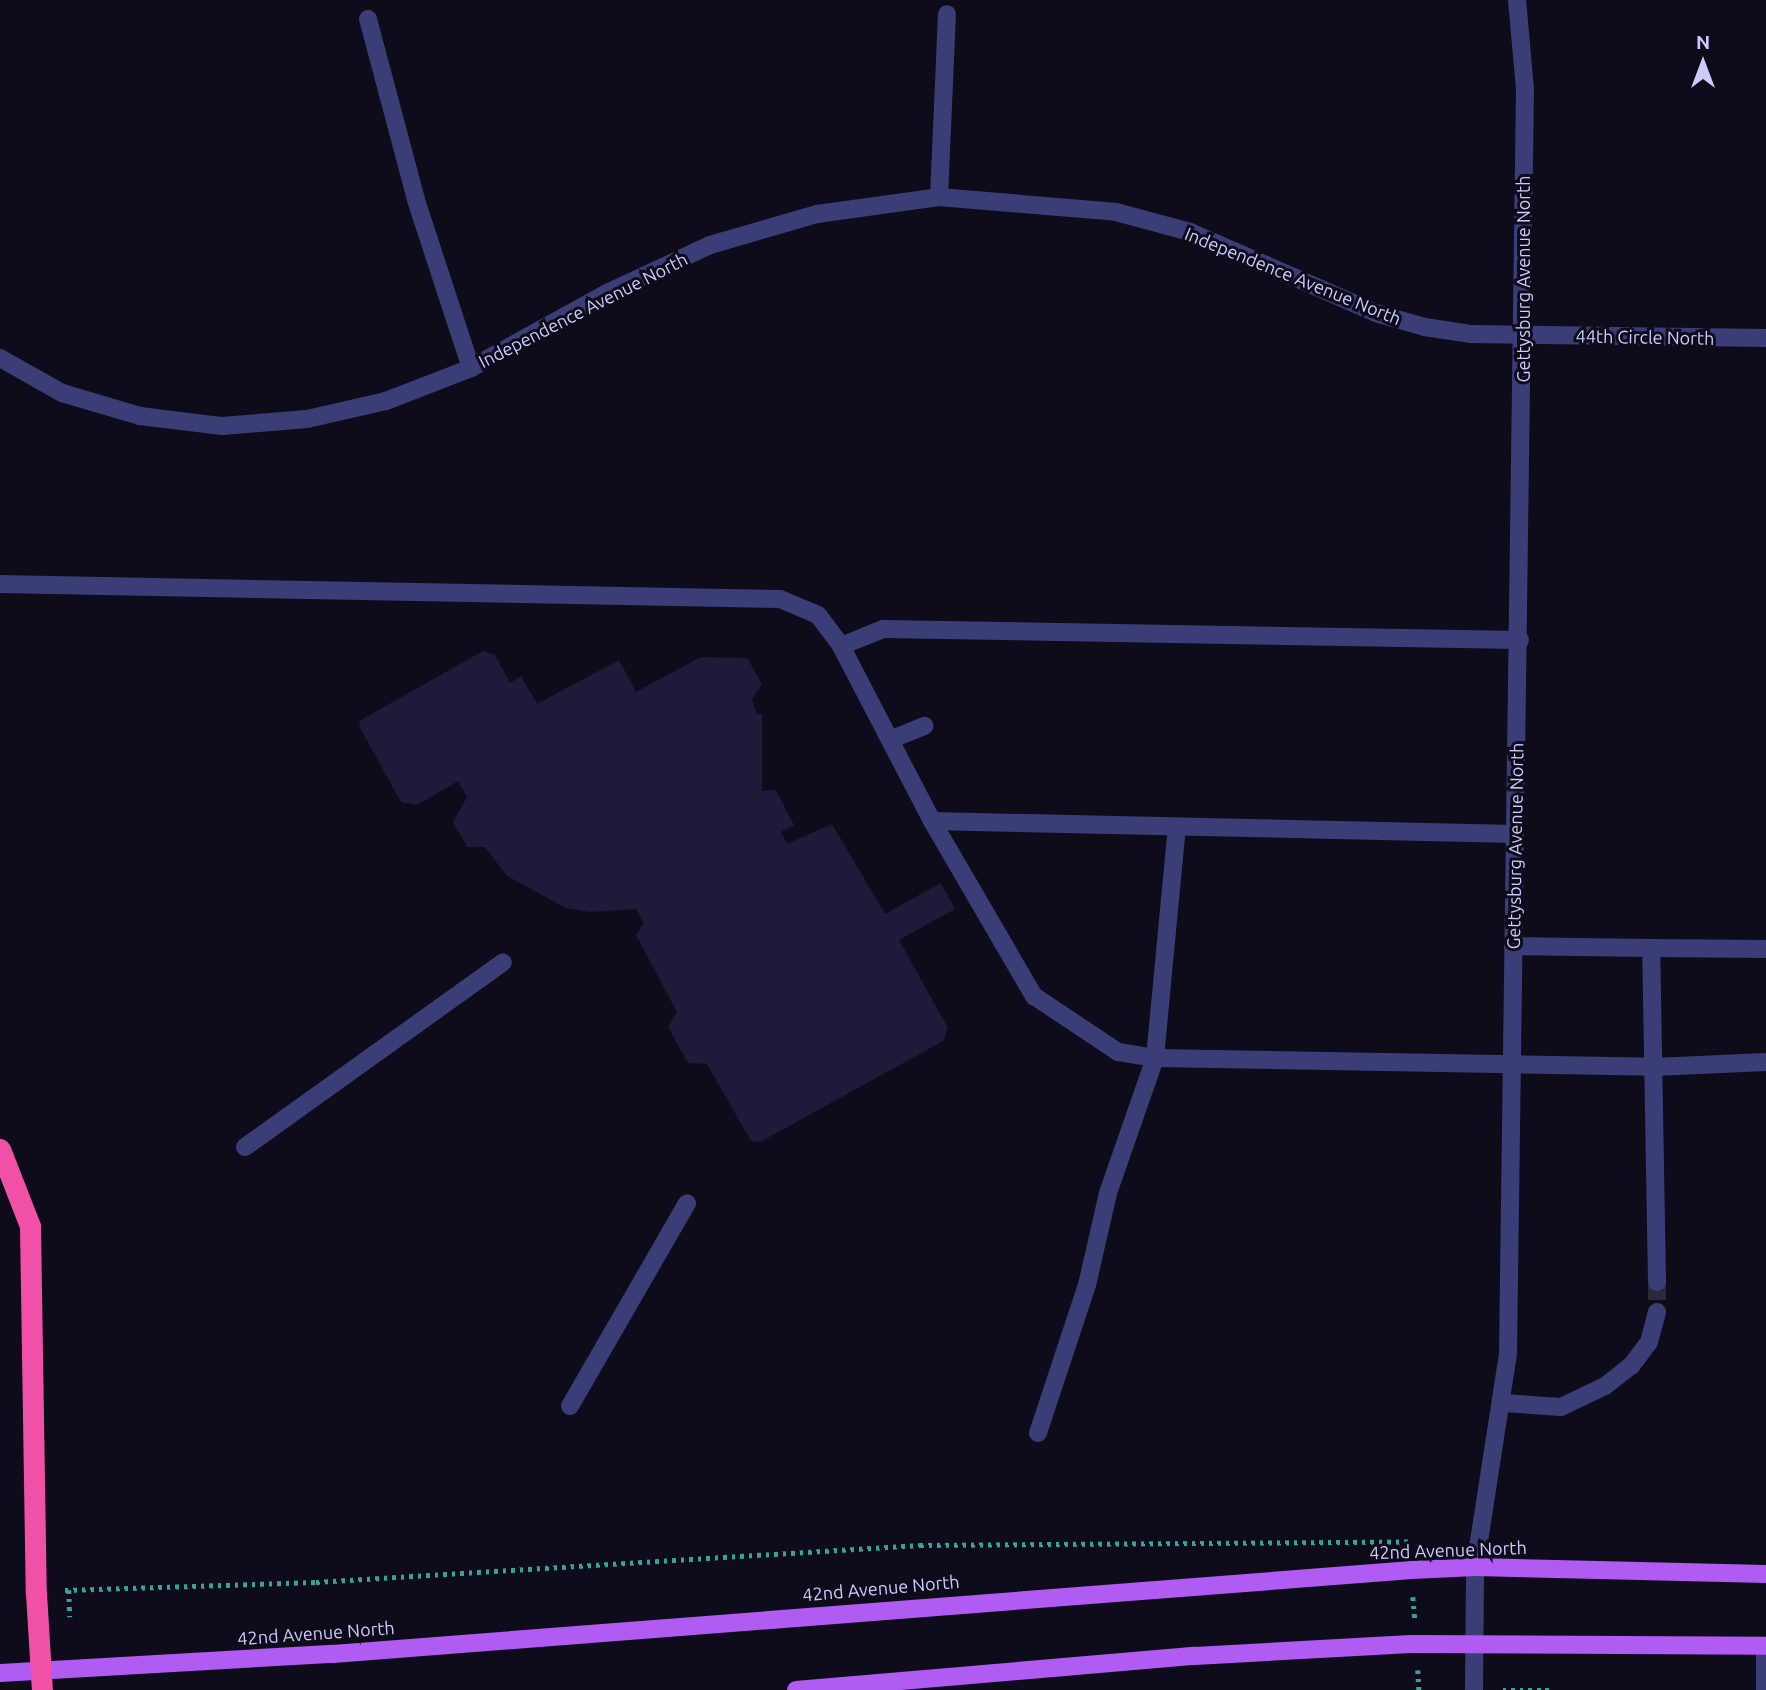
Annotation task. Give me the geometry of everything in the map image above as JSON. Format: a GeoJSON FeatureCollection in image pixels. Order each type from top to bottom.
{"type":"FeatureCollection","features":[{"type":"Feature","properties":{"kind":"highway"},"geometry":{"type":"LineString","coordinates":[[0,1149],[30,1226],[36,1593],[42,1681]]}},
{"type":"Feature","properties":{"kind":"main road","name":"42nd Avenue North"},"geometry":{"type":"LineString","coordinates":[[0,1673],[42,1681],[333,1654],[1135,1589],[1475,1567],[1766,1574]]}},
{"type":"Feature","properties":{"kind":"main road"},"geometry":{"type":"LineString","coordinates":[[796,1690],[1195,1656],[1473,1643],[1766,1646]]}},
{"type":"Feature","properties":{"kind":"street","name":"Gettysburg Avenue North"},"geometry":{"type":"LineString","coordinates":[[1474,1690],[1475,1567],[1503,1403],[1508,1353],[1520,640],[1525,89],[1517,0]]}},
{"type":"Feature","properties":{"kind":"street"},"geometry":{"type":"LineString","coordinates":[[939,197],[947,14]]}},
{"type":"Feature","properties":{"kind":"street","name":"Independence Avenue North"},"geometry":{"type":"LineString","coordinates":[[368,19],[416,200],[471,368]]}},
{"type":"Feature","properties":{"kind":"street","name":"Independence Avenue North"},"geometry":{"type":"LineString","coordinates":[[0,358],[62,393],[140,416],[222,426],[307,419],[386,401],[471,368],[605,294],[710,245],[817,214],[939,197],[1116,212],[1190,232],[1379,314],[1437,329],[1523,335]]}},
{"type":"Feature","properties":{"kind":"street","name":"44th Circle North"},"geometry":{"type":"LineString","coordinates":[[1523,335],[1766,338]]}},
{"type":"Feature","properties":{"kind":"street"},"geometry":{"type":"LineString","coordinates":[[0,584],[780,599],[818,615],[841,646],[892,739],[932,821],[1034,996],[1118,1052],[1156,1058],[1654,1067],[1766,1062]]}},
{"type":"Feature","properties":{"kind":"street"},"geometry":{"type":"LineString","coordinates":[[841,646],[883,629],[1520,640]]}},
{"type":"Feature","properties":{"kind":"street"},"geometry":{"type":"LineString","coordinates":[[892,739],[925,726]]}},
{"type":"Feature","properties":{"kind":"street"},"geometry":{"type":"LineString","coordinates":[[932,821],[1515,834]]}},
{"type":"Feature","properties":{"kind":"street"},"geometry":{"type":"LineString","coordinates":[[1038,1433],[1087,1285],[1108,1193],[1156,1058],[1177,827]]}},
{"type":"Feature","properties":{"kind":"street"},"geometry":{"type":"LineString","coordinates":[[1513,946],[1766,949]]}},
{"type":"Feature","properties":{"kind":"street"},"geometry":{"type":"LineString","coordinates":[[1650,948],[1657,1282]]}},
{"type":"Feature","properties":{"kind":"street"},"geometry":{"type":"LineString","coordinates":[[245,1147],[503,962]]}},
{"type":"Feature","properties":{"kind":"street"},"geometry":{"type":"LineString","coordinates":[[569,1406],[687,1203]]}},
{"type":"Feature","properties":{"kind":"street"},"geometry":{"type":"LineString","coordinates":[[1503,1403],[1561,1407],[1605,1385],[1631,1366],[1649,1342],[1657,1312]]}},
{"type":"Feature","properties":{"kind":"street"},"geometry":{"type":"LineString","coordinates":[[1765,1690],[1766,1646]]}},
{"type":"Feature","properties":{"kind":"path"},"geometry":{"type":"LineString","coordinates":[[69,1590],[316,1582],[920,1545],[1410,1539]]}},
{"type":"Feature","properties":{"kind":"path"},"geometry":{"type":"LineString","coordinates":[[1503,1690],[1553,1690]]}},
{"type":"Feature","properties":{"kind":"building"},"geometry":{"type":"Polygon","coordinates":[[[483,651],[495,655],[510,683],[521,676],[537,704],[619,660],[636,692],[701,657],[747,658],[762,684],[752,699],[757,714],[762,714],[762,791],[776,790],[794,825],[781,832],[787,844],[832,824],[885,914],[941,883],[955,909],[899,940],[948,1028],[943,1041],[760,1142],[751,1141],[707,1064],[688,1063],[668,1027],[677,1012],[636,935],[644,923],[636,909],[590,912],[566,908],[507,876],[485,847],[467,847],[453,822],[467,797],[458,781],[417,805],[401,802],[359,726],[361,720],[483,651]]]}},
{"type":"Feature","properties":{"kind":"tunnel"},"geometry":{"type":"LineString","coordinates":[[1657,1282],[1657,1312]]}}]}
